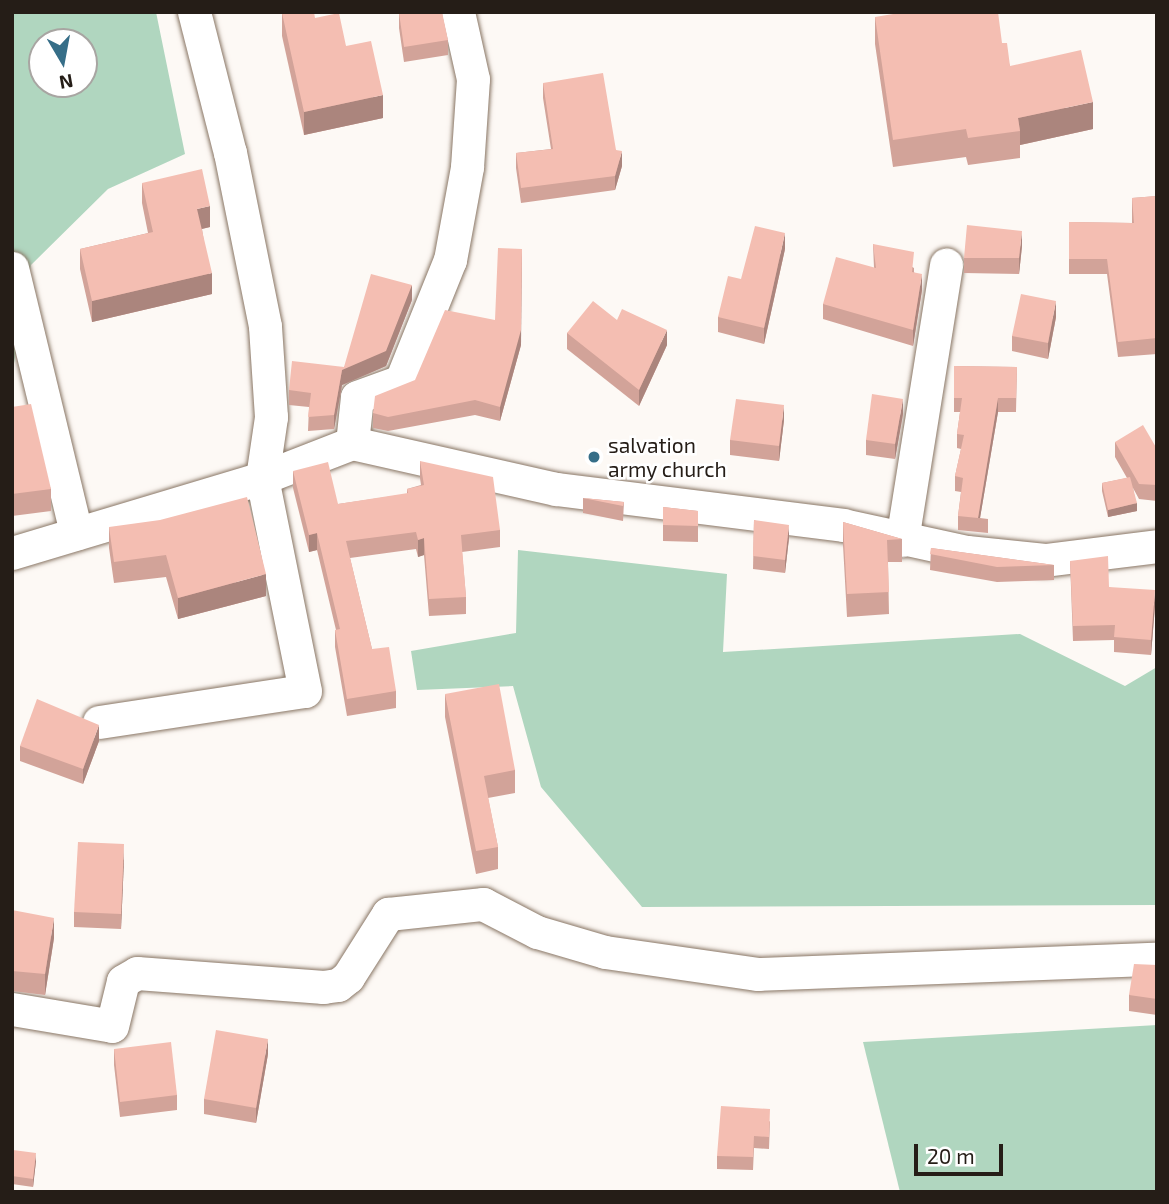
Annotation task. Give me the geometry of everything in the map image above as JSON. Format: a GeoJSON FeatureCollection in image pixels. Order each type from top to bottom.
{"type":"FeatureCollection","features":[{"type":"Feature","properties":{"kind":"street"},"geometry":{"type":"LineString","coordinates":[[99,722],[305,691],[262,478],[271,417],[265,326],[230,153],[194,12]]}},
{"type":"Feature","properties":{"kind":"street"},"geometry":{"type":"LineString","coordinates":[[352,443],[357,397],[401,381],[450,260],[467,167],[473,79],[458,12]]}},
{"type":"Feature","properties":{"kind":"street"},"geometry":{"type":"LineString","coordinates":[[902,540],[946,264]]}},
{"type":"Feature","properties":{"kind":"street"},"geometry":{"type":"LineString","coordinates":[[12,268],[76,533]]}},
{"type":"Feature","properties":{"kind":"street"},"geometry":{"type":"LineString","coordinates":[[12,553],[262,478],[352,443],[556,489],[843,525],[902,540],[1045,560],[1157,546]]}},
{"type":"Feature","properties":{"kind":"street"},"geometry":{"type":"LineString","coordinates":[[12,1009],[112,1026],[123,981],[137,973],[323,987],[338,985],[348,977],[388,914],[483,904],[537,932],[605,952],[758,974],[1157,959]]}},
{"type":"Feature","properties":{"kind":"green space"},"geometry":{"type":"Polygon","coordinates":[[[12,12],[156,12],[185,154],[108,189],[31,265],[12,375],[12,12]]]}},
{"type":"Feature","properties":{"kind":"green space"},"geometry":{"type":"Polygon","coordinates":[[[518,550],[727,574],[723,652],[1020,634],[1125,686],[1157,667],[1157,905],[642,907],[541,787],[513,686],[417,690],[411,651],[516,633],[518,550]]]}},
{"type":"Feature","properties":{"kind":"green space"},"geometry":{"type":"Polygon","coordinates":[[[1157,1025],[1157,1192],[900,1192],[863,1042],[1157,1025]]]}},
{"type":"Feature","properties":{"kind":"building"},"geometry":{"type":"Polygon","coordinates":[[[314,12],[315,18],[339,13],[346,46],[371,41],[383,95],[304,112],[282,13],[314,12]]]}},
{"type":"Feature","properties":{"kind":"building"},"geometry":{"type":"Polygon","coordinates":[[[442,12],[448,40],[404,47],[399,13],[442,12]]]}},
{"type":"Feature","properties":{"kind":"building"},"geometry":{"type":"Polygon","coordinates":[[[905,12],[998,12],[1002,43],[1007,43],[1010,66],[1081,50],[1093,102],[1018,118],[1020,131],[968,138],[966,129],[893,140],[875,17],[905,12]]]}},
{"type":"Feature","properties":{"kind":"building"},"geometry":{"type":"Polygon","coordinates":[[[603,73],[616,150],[622,151],[615,176],[521,188],[516,153],[553,149],[543,83],[603,73]]]}},
{"type":"Feature","properties":{"kind":"building"},"geometry":{"type":"Polygon","coordinates":[[[202,169],[210,206],[197,209],[212,273],[92,301],[80,249],[153,232],[142,183],[202,169]]]}},
{"type":"Feature","properties":{"kind":"building"},"geometry":{"type":"Polygon","coordinates":[[[1157,196],[1157,338],[1118,342],[1107,259],[1069,259],[1069,222],[1134,223],[1132,198],[1157,196]]]}},
{"type":"Feature","properties":{"kind":"building"},"geometry":{"type":"Polygon","coordinates":[[[967,225],[1022,231],[1019,258],[964,258],[967,225]]]}},
{"type":"Feature","properties":{"kind":"building"},"geometry":{"type":"Polygon","coordinates":[[[755,226],[785,233],[764,328],[718,317],[728,276],[741,279],[755,226]]]}},
{"type":"Feature","properties":{"kind":"building"},"geometry":{"type":"Polygon","coordinates":[[[873,244],[914,252],[912,272],[922,274],[913,330],[823,304],[836,257],[876,268],[873,244]]]}},
{"type":"Feature","properties":{"kind":"building"},"geometry":{"type":"Polygon","coordinates":[[[498,248],[522,249],[521,330],[500,407],[475,400],[388,417],[373,413],[375,396],[415,380],[445,310],[495,320],[498,248]]]}},
{"type":"Feature","properties":{"kind":"building"},"geometry":{"type":"Polygon","coordinates":[[[371,274],[412,285],[386,351],[342,370],[334,415],[308,417],[311,393],[289,390],[292,361],[344,367],[371,274]]]}},
{"type":"Feature","properties":{"kind":"building"},"geometry":{"type":"Polygon","coordinates":[[[1021,294],[1056,301],[1048,343],[1012,336],[1021,294]]]}},
{"type":"Feature","properties":{"kind":"building"},"geometry":{"type":"Polygon","coordinates":[[[593,301],[617,320],[622,309],[667,330],[639,390],[567,333],[593,301]]]}},
{"type":"Feature","properties":{"kind":"building"},"geometry":{"type":"Polygon","coordinates":[[[954,366],[1017,367],[1016,398],[998,398],[978,518],[958,516],[963,478],[955,476],[964,435],[957,434],[962,398],[954,398],[954,366]]]}},
{"type":"Feature","properties":{"kind":"building"},"geometry":{"type":"Polygon","coordinates":[[[872,394],[903,399],[895,444],[866,440],[872,394]]]}},
{"type":"Feature","properties":{"kind":"building"},"geometry":{"type":"Polygon","coordinates":[[[736,399],[784,405],[779,446],[730,440],[736,399]]]}},
{"type":"Feature","properties":{"kind":"building"},"geometry":{"type":"Polygon","coordinates":[[[31,404],[51,489],[12,494],[12,407],[31,404]]]}},
{"type":"Feature","properties":{"kind":"building"},"geometry":{"type":"Polygon","coordinates":[[[1143,425],[1157,449],[1157,485],[1139,484],[1115,442],[1143,425]]]}},
{"type":"Feature","properties":{"kind":"building"},"geometry":{"type":"Polygon","coordinates":[[[420,461],[493,477],[500,530],[461,535],[466,597],[429,599],[424,538],[418,540],[416,532],[346,541],[372,649],[389,647],[396,691],[347,699],[335,630],[340,629],[317,533],[309,535],[293,471],[328,462],[338,504],[408,493],[407,489],[424,485],[420,461]]]}},
{"type":"Feature","properties":{"kind":"building"},"geometry":{"type":"Polygon","coordinates":[[[1130,477],[1137,503],[1108,510],[1102,483],[1130,477]]]}},
{"type":"Feature","properties":{"kind":"building"},"geometry":{"type":"Polygon","coordinates":[[[247,497],[266,574],[178,598],[166,555],[114,562],[109,527],[160,520],[247,497]]]}},
{"type":"Feature","properties":{"kind":"building"},"geometry":{"type":"Polygon","coordinates":[[[583,498],[624,502],[623,506],[583,498]]]}},
{"type":"Feature","properties":{"kind":"building"},"geometry":{"type":"Polygon","coordinates":[[[663,507],[698,511],[698,526],[663,525],[663,507]]]}},
{"type":"Feature","properties":{"kind":"building"},"geometry":{"type":"Polygon","coordinates":[[[754,520],[789,525],[785,560],[753,556],[754,520]]]}},
{"type":"Feature","properties":{"kind":"building"},"geometry":{"type":"Polygon","coordinates":[[[843,522],[902,539],[887,540],[889,592],[847,594],[843,522]]]}},
{"type":"Feature","properties":{"kind":"building"},"geometry":{"type":"Polygon","coordinates":[[[931,548],[1054,565],[997,567],[930,554],[931,548]]]}},
{"type":"Feature","properties":{"kind":"building"},"geometry":{"type":"Polygon","coordinates":[[[1108,556],[1109,587],[1155,590],[1151,640],[1114,637],[1115,625],[1073,626],[1070,561],[1108,556]]]}},
{"type":"Feature","properties":{"kind":"building"},"geometry":{"type":"Polygon","coordinates":[[[499,684],[515,770],[484,776],[498,847],[476,851],[445,694],[499,684]]]}},
{"type":"Feature","properties":{"kind":"building"},"geometry":{"type":"Polygon","coordinates":[[[37,699],[99,725],[83,769],[20,746],[37,699]]]}},
{"type":"Feature","properties":{"kind":"building"},"geometry":{"type":"Polygon","coordinates":[[[78,842],[124,844],[121,914],[74,912],[78,842]]]}},
{"type":"Feature","properties":{"kind":"building"},"geometry":{"type":"Polygon","coordinates":[[[12,910],[54,918],[45,974],[12,971],[12,910]]]}},
{"type":"Feature","properties":{"kind":"building"},"geometry":{"type":"Polygon","coordinates":[[[1134,964],[1157,965],[1157,999],[1129,995],[1134,964]]]}},
{"type":"Feature","properties":{"kind":"building"},"geometry":{"type":"Polygon","coordinates":[[[216,1030],[268,1039],[256,1108],[204,1099],[216,1030]]]}},
{"type":"Feature","properties":{"kind":"building"},"geometry":{"type":"Polygon","coordinates":[[[171,1042],[177,1095],[120,1102],[114,1049],[171,1042]]]}},
{"type":"Feature","properties":{"kind":"building"},"geometry":{"type":"Polygon","coordinates":[[[721,1106],[770,1109],[769,1137],[754,1136],[753,1157],[717,1156],[721,1106]]]}},
{"type":"Feature","properties":{"kind":"building"},"geometry":{"type":"Polygon","coordinates":[[[13,1150],[36,1153],[33,1179],[12,1176],[13,1150]]]}},
{"type":"Feature","properties":{"kind":"place","name":"salvation army church"},"geometry":{"type":"Point","coordinates":[594,457]}}]}
